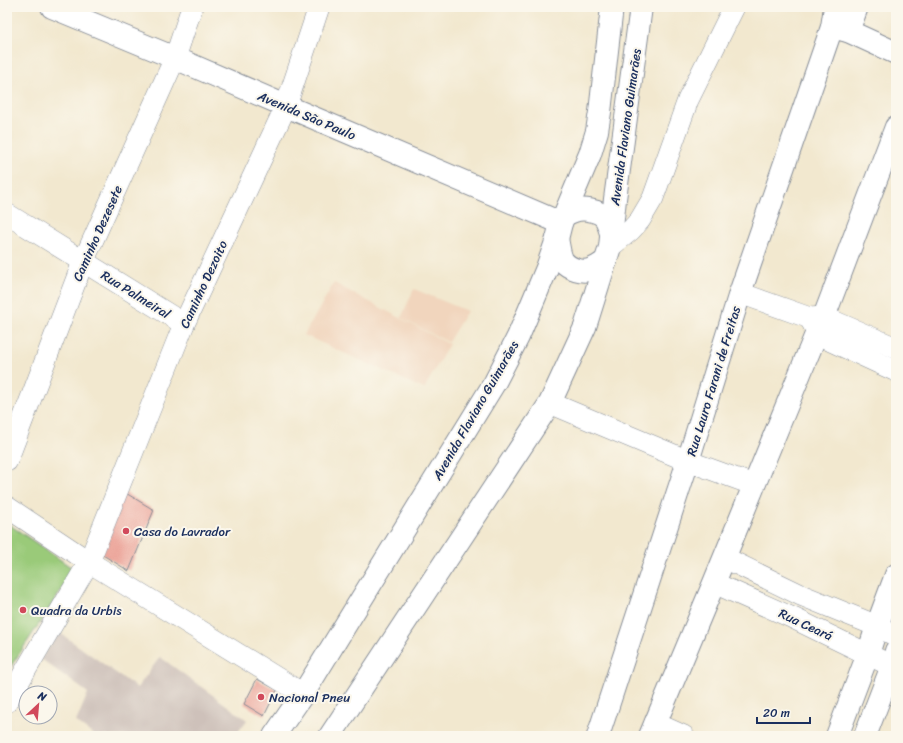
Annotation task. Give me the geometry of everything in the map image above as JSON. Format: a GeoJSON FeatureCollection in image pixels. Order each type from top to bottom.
{"type":"FeatureCollection","features":[{"type":"Feature","properties":{"kind":"street","name":"Avenida São Paulo"},"geometry":{"type":"LineString","coordinates":[[52,7],[175,58],[561,226]]}},
{"type":"Feature","properties":{"kind":"street","name":"Caminho Dezesete"},"geometry":{"type":"LineString","coordinates":[[7,461],[83,262],[175,58],[192,7]]}},
{"type":"Feature","properties":{"kind":"street","name":"Caminho Dezoito"},"geometry":{"type":"LineString","coordinates":[[7,702],[89,562],[184,324],[286,106],[320,7]]}},
{"type":"Feature","properties":{"kind":"street","name":"Avenida Flaviano Guimarães"},"geometry":{"type":"LineString","coordinates":[[274,736],[303,694],[494,382],[518,337],[547,268],[561,226],[590,154],[597,131],[612,7]]}},
{"type":"Feature","properties":{"kind":"street","name":"Avenida Flaviano Guimarães"},"geometry":{"type":"LineString","coordinates":[[330,736],[550,403],[585,327],[609,247],[641,7]]}},
{"type":"Feature","properties":{"kind":"street"},"geometry":{"type":"LineString","coordinates":[[609,247],[607,222],[603,216],[597,212],[590,210],[576,210],[561,226],[560,255],[566,265],[585,271],[593,269],[609,247],[631,230],[640,220],[653,198],[688,100],[734,7]]}},
{"type":"Feature","properties":{"kind":"street","name":"Rua Lauro Farani de Freitas"},"geometry":{"type":"LineString","coordinates":[[598,736],[688,461],[740,293],[838,22],[857,7]]}},
{"type":"Feature","properties":{"kind":"street"},"geometry":{"type":"LineString","coordinates":[[838,22],[896,53]]}},
{"type":"Feature","properties":{"kind":"street"},"geometry":{"type":"LineString","coordinates":[[684,736],[652,729],[725,558],[817,322],[896,127]]}},
{"type":"Feature","properties":{"kind":"street","name":"Rua Palmeiral"},"geometry":{"type":"LineString","coordinates":[[7,214],[184,324]]}},
{"type":"Feature","properties":{"kind":"street"},"geometry":{"type":"LineString","coordinates":[[740,293],[817,322],[896,348]]}},
{"type":"Feature","properties":{"kind":"street"},"geometry":{"type":"LineString","coordinates":[[817,322],[831,341],[896,371]]}},
{"type":"Feature","properties":{"kind":"street"},"geometry":{"type":"LineString","coordinates":[[550,403],[688,461],[754,485]]}},
{"type":"Feature","properties":{"kind":"street"},"geometry":{"type":"LineString","coordinates":[[7,507],[89,562],[303,694]]}},
{"type":"Feature","properties":{"kind":"street","name":"Rua Ceará"},"geometry":{"type":"LineString","coordinates":[[725,558],[801,594],[877,626],[896,636]]}},
{"type":"Feature","properties":{"kind":"street"},"geometry":{"type":"LineString","coordinates":[[836,736],[868,654],[896,575]]}},
{"type":"Feature","properties":{"kind":"street","name":"Rua Ceará"},"geometry":{"type":"LineString","coordinates":[[714,584],[793,618],[868,654],[895,661]]}},
{"type":"Feature","properties":{"kind":"street"},"geometry":{"type":"LineString","coordinates":[[793,618],[801,594]]}},
{"type":"Feature","properties":{"kind":"street"},"geometry":{"type":"LineString","coordinates":[[865,736],[895,661]]}},
{"type":"Feature","properties":{"kind":"shaded area"},"geometry":{"type":"Polygon","coordinates":[[[334,283],[449,344],[424,389],[304,335],[334,283]]]}},
{"type":"Feature","properties":{"kind":"shaded area"},"geometry":{"type":"Polygon","coordinates":[[[414,289],[467,311],[448,342],[401,318],[414,289]]]}},
{"type":"Feature","properties":{"kind":"shaded area"},"geometry":{"type":"Polygon","coordinates":[[[60,633],[137,688],[160,657],[247,720],[235,736],[95,736],[76,722],[88,693],[41,659],[60,633]]]}},
{"type":"Feature","properties":{"kind":"green space"},"geometry":{"type":"Polygon","coordinates":[[[7,523],[75,570],[7,672],[7,523]]]}},
{"type":"Feature","properties":{"kind":"building","name":"Casa do Lavrador"},"geometry":{"type":"Polygon","coordinates":[[[124,492],[154,510],[129,571],[98,552],[124,492]]]}},
{"type":"Feature","properties":{"kind":"building","name":"Nacional Pneu"},"geometry":{"type":"Polygon","coordinates":[[[257,679],[277,690],[264,716],[244,704],[257,679]]]}},
{"type":"Feature","properties":{"kind":"place","name":"Casa do Lavrador"},"geometry":{"type":"Point","coordinates":[126,531]}},
{"type":"Feature","properties":{"kind":"place","name":"Quadra da Urbis"},"geometry":{"type":"Point","coordinates":[23,610]}},
{"type":"Feature","properties":{"kind":"place","name":"Nacional Pneu"},"geometry":{"type":"Point","coordinates":[261,697]}}]}
